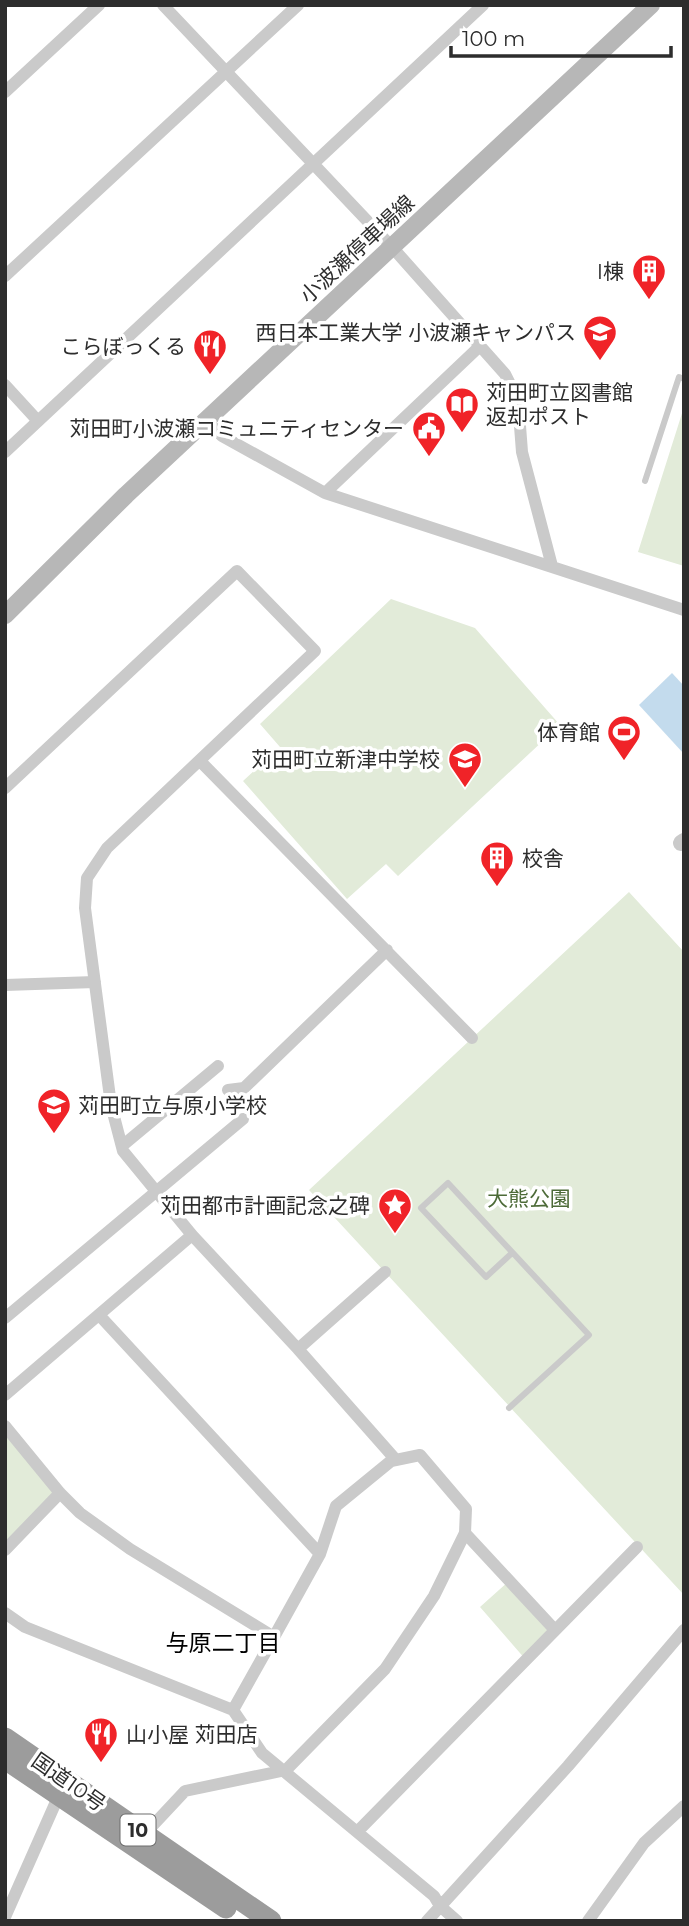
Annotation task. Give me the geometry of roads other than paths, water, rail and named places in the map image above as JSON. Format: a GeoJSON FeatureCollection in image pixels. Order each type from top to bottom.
{"type":"FeatureCollection","features":[{"type":"Feature","properties":{"kind":"highway","name":"国道10号"},"geometry":{"type":"LineString","coordinates":[[5,1738],[245,1921]]}},
{"type":"Feature","properties":{"kind":"highway","name":"国道10号"},"geometry":{"type":"LineString","coordinates":[[5,1759],[59,1795],[139,1840],[271,1921]]}},
{"type":"Feature","properties":{"kind":"main road","name":"小波瀬停車場線"},"geometry":{"type":"LineString","coordinates":[[5,615],[126,495],[651,5]]}},
{"type":"Feature","properties":{"kind":"street"},"geometry":{"type":"LineString","coordinates":[[5,92],[99,5]]}},
{"type":"Feature","properties":{"kind":"street"},"geometry":{"type":"LineString","coordinates":[[163,5],[392,247],[505,374],[518,400],[522,452],[552,565]]}},
{"type":"Feature","properties":{"kind":"street"},"geometry":{"type":"LineString","coordinates":[[5,276],[298,5]]}},
{"type":"Feature","properties":{"kind":"street"},"geometry":{"type":"LineString","coordinates":[[5,452],[483,5]]}},
{"type":"Feature","properties":{"kind":"street"},"geometry":{"type":"LineString","coordinates":[[325,493],[480,346]]}},
{"type":"Feature","properties":{"kind":"street"},"geometry":{"type":"LineString","coordinates":[[5,385],[38,421]]}},
{"type":"Feature","properties":{"kind":"street"},"geometry":{"type":"LineString","coordinates":[[206,420],[222,436],[325,493],[684,610]]}},
{"type":"Feature","properties":{"kind":"street"},"geometry":{"type":"LineString","coordinates":[[5,788],[237,571],[315,651],[107,848],[87,878],[85,908],[111,1105],[123,1151],[192,1235],[396,1460]]}},
{"type":"Feature","properties":{"kind":"street"},"geometry":{"type":"LineString","coordinates":[[200,761],[472,1038]]}},
{"type":"Feature","properties":{"kind":"street"},"geometry":{"type":"LineString","coordinates":[[228,1090],[244,1088],[387,950]]}},
{"type":"Feature","properties":{"kind":"street"},"geometry":{"type":"LineString","coordinates":[[5,985],[95,982]]}},
{"type":"Feature","properties":{"kind":"street"},"geometry":{"type":"LineString","coordinates":[[122,1146],[218,1066]]}},
{"type":"Feature","properties":{"kind":"street"},"geometry":{"type":"LineString","coordinates":[[5,1318],[243,1119]]}},
{"type":"Feature","properties":{"kind":"street"},"geometry":{"type":"LineString","coordinates":[[5,1395],[192,1235]]}},
{"type":"Feature","properties":{"kind":"street"},"geometry":{"type":"LineString","coordinates":[[298,1349],[384,1272]]}},
{"type":"Feature","properties":{"kind":"street"},"geometry":{"type":"LineString","coordinates":[[100,1315],[320,1554]]}},
{"type":"Feature","properties":{"kind":"street"},"geometry":{"type":"LineString","coordinates":[[5,1426],[80,1513],[130,1549],[274,1637]]}},
{"type":"Feature","properties":{"kind":"street"},"geometry":{"type":"LineString","coordinates":[[139,1840],[185,1791],[286,1770],[384,1669],[434,1596],[464,1533],[466,1509],[420,1455],[391,1461],[336,1506],[320,1554],[233,1710]]}},
{"type":"Feature","properties":{"kind":"street"},"geometry":{"type":"LineString","coordinates":[[5,1550],[60,1493]]}},
{"type":"Feature","properties":{"kind":"street"},"geometry":{"type":"LineString","coordinates":[[464,1533],[555,1630]]}},
{"type":"Feature","properties":{"kind":"street"},"geometry":{"type":"LineString","coordinates":[[358,1831],[637,1547]]}},
{"type":"Feature","properties":{"kind":"street"},"geometry":{"type":"LineString","coordinates":[[5,1614],[25,1627],[233,1710],[262,1753],[286,1770],[435,1896],[440,1906],[457,1921]]}},
{"type":"Feature","properties":{"kind":"street"},"geometry":{"type":"LineString","coordinates":[[427,1921],[568,1766],[684,1630]]}},
{"type":"Feature","properties":{"kind":"street"},"geometry":{"type":"LineString","coordinates":[[5,1917],[59,1795]]}},
{"type":"Feature","properties":{"kind":"street"},"geometry":{"type":"LineString","coordinates":[[588,1921],[644,1843],[684,1806]]}},
{"type":"Feature","properties":{"kind":"lane"},"geometry":{"type":"LineString","coordinates":[[645,481],[679,377],[684,379]]}},
{"type":"Feature","properties":{"kind":"lane"},"geometry":{"type":"LineString","coordinates":[[509,1408],[589,1335],[448,1183],[421,1208],[486,1278],[512,1253]]}},
{"type":"Feature","properties":{"kind":"water"},"geometry":{"type":"Polygon","coordinates":[[[672,673],[684,686],[684,754],[639,705],[672,673]]]}},
{"type":"Feature","properties":{"kind":"place","name":"I棟"},"geometry":{"type":"Point","coordinates":[649,301]}},
{"type":"Feature","properties":{"kind":"place","name":"西日本工業大学 小波瀬キャンパス"},"geometry":{"type":"Point","coordinates":[600,362]}},
{"type":"Feature","properties":{"kind":"place","name":"こらぼっくる"},"geometry":{"type":"Point","coordinates":[210,376]}},
{"type":"Feature","properties":{"kind":"place","name":"苅田町立図書館 返却ポスト"},"geometry":{"type":"Point","coordinates":[462,434]}},
{"type":"Feature","properties":{"kind":"place","name":"苅田町小波瀬コミュニティセンター"},"geometry":{"type":"Point","coordinates":[429,458]}},
{"type":"Feature","properties":{"kind":"place","name":"体育館"},"geometry":{"type":"Point","coordinates":[624,762]}},
{"type":"Feature","properties":{"kind":"place","name":"苅田町立新津中学校"},"geometry":{"type":"Point","coordinates":[465,789]}},
{"type":"Feature","properties":{"kind":"place","name":"校舎"},"geometry":{"type":"Point","coordinates":[497,888]}},
{"type":"Feature","properties":{"kind":"place","name":"苅田町立与原小学校"},"geometry":{"type":"Point","coordinates":[54,1135]}},
{"type":"Feature","properties":{"kind":"place","name":"苅田都市計画記念之碑"},"geometry":{"type":"Point","coordinates":[395,1235]}},
{"type":"Feature","properties":{"kind":"place","name":"山小屋 苅田店"},"geometry":{"type":"Point","coordinates":[101,1764]}},
{"type":"Feature","properties":{"kind":"district","name":"与原二丁目"},"geometry":{"type":"Point","coordinates":[223,1643]}},
{"type":"Feature","properties":{"kind":"park label","name":"大熊公園"},"geometry":{"type":"Point","coordinates":[529,1198]}}]}
